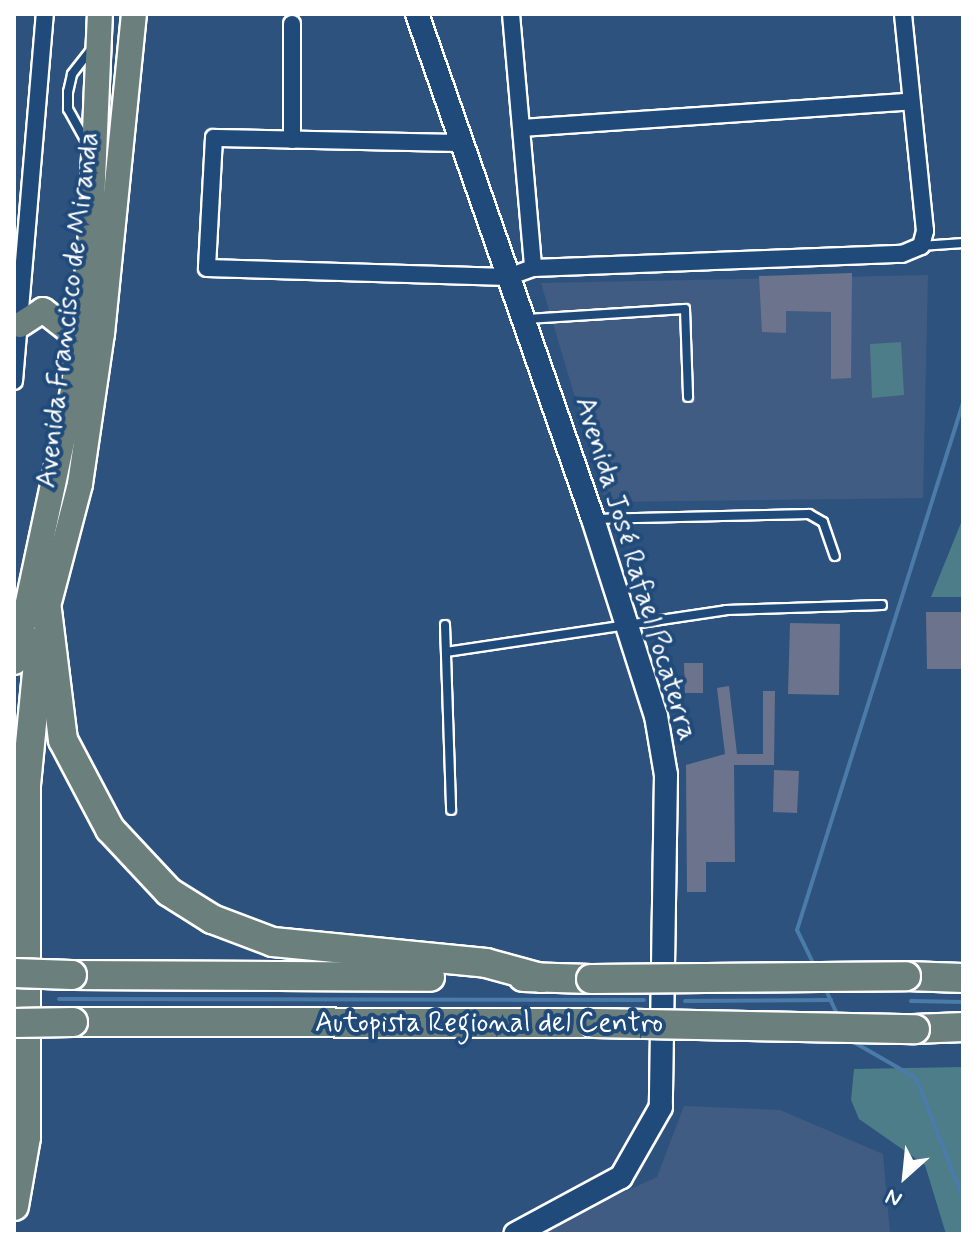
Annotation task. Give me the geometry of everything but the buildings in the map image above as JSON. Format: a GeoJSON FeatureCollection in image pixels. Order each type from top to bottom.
{"type":"FeatureCollection","features":[{"type":"Feature","properties":{"kind":"highway"},"geometry":{"type":"LineString","coordinates":[[47,610],[63,740],[110,829],[169,892],[273,942],[486,963],[541,978]]}},
{"type":"Feature","properties":{"kind":"highway"},"geometry":{"type":"LineString","coordinates":[[14,1206],[27,1109],[30,684],[47,610]]}},
{"type":"Feature","properties":{"kind":"highway"},"geometry":{"type":"LineString","coordinates":[[14,729],[18,647]]}},
{"type":"Feature","properties":{"kind":"highway","name":"Autopista Regional del Centro"},"geometry":{"type":"LineString","coordinates":[[14,973],[591,979],[963,978]]}},
{"type":"Feature","properties":{"kind":"highway","name":"Autopista Regional del Centro"},"geometry":{"type":"LineString","coordinates":[[14,1023],[594,1023],[963,1027]]}},
{"type":"Feature","properties":{"kind":"highway"},"geometry":{"type":"LineString","coordinates":[[923,1028],[963,1039]]}},
{"type":"Feature","properties":{"kind":"main road","name":"Avenida Francisco de Miranda"},"geometry":{"type":"LineString","coordinates":[[18,647],[80,339],[95,154],[100,14]]}},
{"type":"Feature","properties":{"kind":"main road","name":"Avenida Francisco de Miranda"},"geometry":{"type":"LineString","coordinates":[[47,610],[80,484],[100,349],[134,14]]}},
{"type":"Feature","properties":{"kind":"main road"},"geometry":{"type":"LineString","coordinates":[[20,325],[43,310],[80,339]]}},
{"type":"Feature","properties":{"kind":"street"},"geometry":{"type":"LineString","coordinates":[[14,381],[20,325],[20,267],[45,14]]}},
{"type":"Feature","properties":{"kind":"street","name":"Avenida José Rafael Pocaterra"},"geometry":{"type":"LineString","coordinates":[[417,14],[593,519],[626,623],[666,775],[661,1107],[621,1177],[515,1234]]}},
{"type":"Feature","properties":{"kind":"street"},"geometry":{"type":"LineString","coordinates":[[511,14],[533,268]]}},
{"type":"Feature","properties":{"kind":"street"},"geometry":{"type":"LineString","coordinates":[[461,143],[214,138],[207,268],[508,277],[533,268],[902,254],[921,246],[903,14]]}},
{"type":"Feature","properties":{"kind":"street"},"geometry":{"type":"LineString","coordinates":[[292,24],[292,140]]}},
{"type":"Feature","properties":{"kind":"street"},"geometry":{"type":"LineString","coordinates":[[522,128],[908,102]]}},
{"type":"Feature","properties":{"kind":"lane"},"geometry":{"type":"LineString","coordinates":[[921,246],[963,243]]}},
{"type":"Feature","properties":{"kind":"lane"},"geometry":{"type":"LineString","coordinates":[[523,319],[685,309],[688,397]]}},
{"type":"Feature","properties":{"kind":"lane"},"geometry":{"type":"LineString","coordinates":[[593,519],[809,514],[823,522],[835,556]]}},
{"type":"Feature","properties":{"kind":"lane"},"geometry":{"type":"LineString","coordinates":[[446,652],[726,610],[882,605]]}},
{"type":"Feature","properties":{"kind":"lane"},"geometry":{"type":"LineString","coordinates":[[445,625],[451,810]]}},
{"type":"Feature","properties":{"kind":"shaded area"},"geometry":{"type":"Polygon","coordinates":[[[928,275],[923,498],[606,502],[541,283],[928,275]]]}},
{"type":"Feature","properties":{"kind":"shaded area"},"geometry":{"type":"Polygon","coordinates":[[[684,1106],[780,1110],[883,1154],[890,1234],[532,1234],[657,1177],[684,1106]]]}},
{"type":"Feature","properties":{"kind":"green space"},"geometry":{"type":"Polygon","coordinates":[[[901,342],[904,395],[872,398],[870,344],[901,342]]]}},
{"type":"Feature","properties":{"kind":"green space"},"geometry":{"type":"Polygon","coordinates":[[[963,518],[963,597],[931,597],[963,518]]]}},
{"type":"Feature","properties":{"kind":"green space"},"geometry":{"type":"Polygon","coordinates":[[[963,1067],[963,1234],[946,1234],[925,1165],[859,1119],[851,1100],[854,1069],[963,1067]]]}},
{"type":"Feature","properties":{"kind":"waterway"},"geometry":{"type":"LineString","coordinates":[[815,967],[797,930],[963,403]]}},
{"type":"Feature","properties":{"kind":"waterway"},"geometry":{"type":"LineString","coordinates":[[824,986],[839,1018]]}},
{"type":"Feature","properties":{"kind":"waterway"},"geometry":{"type":"LineString","coordinates":[[59,999],[644,1000]]}},
{"type":"Feature","properties":{"kind":"waterway"},"geometry":{"type":"LineString","coordinates":[[685,1001],[831,1000]]}},
{"type":"Feature","properties":{"kind":"waterway"},"geometry":{"type":"LineString","coordinates":[[911,1001],[963,1002]]}},
{"type":"Feature","properties":{"kind":"waterway"},"geometry":{"type":"LineString","coordinates":[[850,1040],[916,1078],[963,1198]]}}]}
